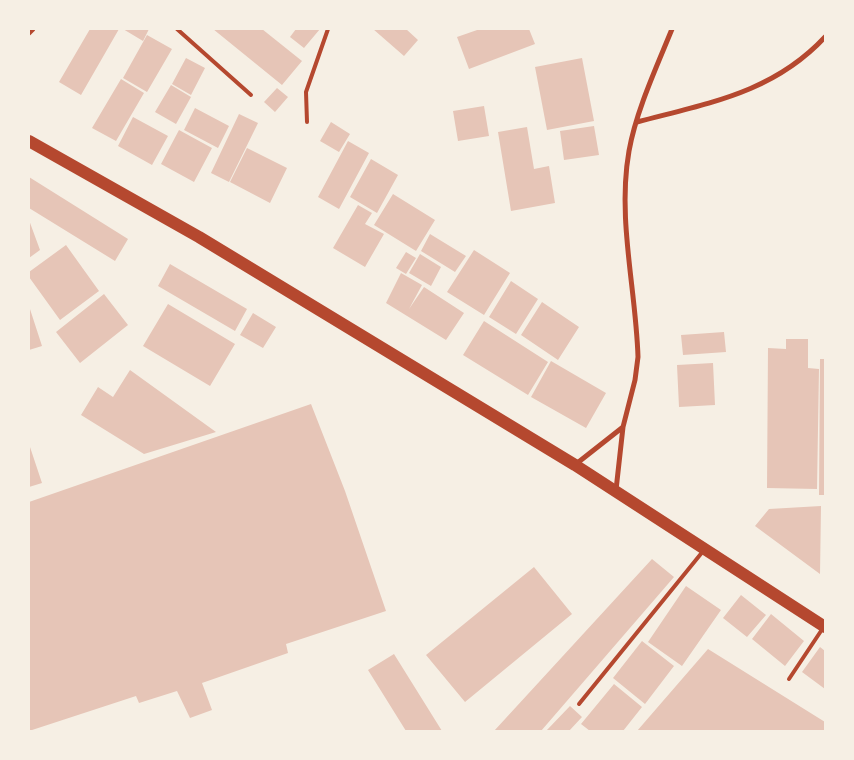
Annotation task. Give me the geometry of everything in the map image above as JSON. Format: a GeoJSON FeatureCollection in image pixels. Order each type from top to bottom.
{"type":"FeatureCollection","features":[{"type":"Feature","properties":{"kind":"main road"},"geometry":{"type":"LineString","coordinates":[[29,141],[199,237],[616,490],[704,550],[825,627]]}},
{"type":"Feature","properties":{"kind":"street"},"geometry":{"type":"LineString","coordinates":[[29,33],[33,29]]}},
{"type":"Feature","properties":{"kind":"street"},"geometry":{"type":"LineString","coordinates":[[616,490],[623,427],[635,380],[638,357],[626,213],[629,151],[637,122],[672,29]]}},
{"type":"Feature","properties":{"kind":"street"},"geometry":{"type":"LineString","coordinates":[[637,122],[729,98],[771,80],[806,58],[825,37]]}},
{"type":"Feature","properties":{"kind":"street"},"geometry":{"type":"LineString","coordinates":[[575,465],[623,427]]}},
{"type":"Feature","properties":{"kind":"lane"},"geometry":{"type":"LineString","coordinates":[[177,29],[251,95]]}},
{"type":"Feature","properties":{"kind":"lane"},"geometry":{"type":"LineString","coordinates":[[307,122],[306,92],[328,29]]}},
{"type":"Feature","properties":{"kind":"lane"},"geometry":{"type":"LineString","coordinates":[[579,704],[704,550]]}},
{"type":"Feature","properties":{"kind":"lane"},"geometry":{"type":"LineString","coordinates":[[789,680],[825,627]]}},
{"type":"Feature","properties":{"kind":"building"},"geometry":{"type":"Polygon","coordinates":[[[90,29],[119,29],[81,95],[59,82],[90,29]]]}},
{"type":"Feature","properties":{"kind":"building"},"geometry":{"type":"Polygon","coordinates":[[[123,29],[149,29],[143,41],[123,29]]]}},
{"type":"Feature","properties":{"kind":"building"},"geometry":{"type":"Polygon","coordinates":[[[213,29],[262,29],[302,61],[282,85],[213,29]]]}},
{"type":"Feature","properties":{"kind":"building"},"geometry":{"type":"Polygon","coordinates":[[[296,29],[320,29],[304,48],[290,37],[296,29]]]}},
{"type":"Feature","properties":{"kind":"building"},"geometry":{"type":"Polygon","coordinates":[[[373,29],[406,29],[418,40],[404,56],[373,29]]]}},
{"type":"Feature","properties":{"kind":"building"},"geometry":{"type":"Polygon","coordinates":[[[480,29],[529,29],[535,44],[469,69],[457,37],[480,29]]]}},
{"type":"Feature","properties":{"kind":"building"},"geometry":{"type":"Polygon","coordinates":[[[147,35],[172,49],[147,92],[123,78],[147,35]]]}},
{"type":"Feature","properties":{"kind":"building"},"geometry":{"type":"Polygon","coordinates":[[[186,58],[205,68],[191,95],[172,84],[186,58]]]}},
{"type":"Feature","properties":{"kind":"building"},"geometry":{"type":"Polygon","coordinates":[[[582,58],[594,121],[547,130],[535,67],[582,58]]]}},
{"type":"Feature","properties":{"kind":"building"},"geometry":{"type":"Polygon","coordinates":[[[121,79],[144,93],[116,141],[92,128],[121,79]]]}},
{"type":"Feature","properties":{"kind":"building"},"geometry":{"type":"Polygon","coordinates":[[[171,85],[191,97],[176,124],[155,112],[171,85]]]}},
{"type":"Feature","properties":{"kind":"building"},"geometry":{"type":"Polygon","coordinates":[[[277,88],[288,97],[275,112],[264,102],[277,88]]]}},
{"type":"Feature","properties":{"kind":"building"},"geometry":{"type":"Polygon","coordinates":[[[484,106],[489,136],[458,141],[453,111],[484,106]]]}},
{"type":"Feature","properties":{"kind":"building"},"geometry":{"type":"Polygon","coordinates":[[[195,108],[229,126],[218,148],[184,130],[195,108]]]}},
{"type":"Feature","properties":{"kind":"building"},"geometry":{"type":"Polygon","coordinates":[[[239,114],[258,123],[229,182],[211,173],[239,114]]]}},
{"type":"Feature","properties":{"kind":"building"},"geometry":{"type":"Polygon","coordinates":[[[133,117],[168,136],[152,165],[118,146],[133,117]]]}},
{"type":"Feature","properties":{"kind":"building"},"geometry":{"type":"Polygon","coordinates":[[[331,122],[350,134],[339,152],[320,141],[331,122]]]}},
{"type":"Feature","properties":{"kind":"building"},"geometry":{"type":"Polygon","coordinates":[[[594,126],[599,155],[564,160],[560,131],[594,126]]]}},
{"type":"Feature","properties":{"kind":"building"},"geometry":{"type":"Polygon","coordinates":[[[527,127],[534,169],[549,166],[555,203],[511,211],[498,132],[527,127]]]}},
{"type":"Feature","properties":{"kind":"building"},"geometry":{"type":"Polygon","coordinates":[[[179,130],[212,148],[194,182],[161,164],[179,130]]]}},
{"type":"Feature","properties":{"kind":"building"},"geometry":{"type":"Polygon","coordinates":[[[348,141],[369,153],[339,209],[318,197],[348,141]]]}},
{"type":"Feature","properties":{"kind":"building"},"geometry":{"type":"Polygon","coordinates":[[[247,148],[287,168],[270,203],[230,182],[247,148]]]}},
{"type":"Feature","properties":{"kind":"building"},"geometry":{"type":"Polygon","coordinates":[[[371,159],[398,175],[377,213],[350,197],[371,159]]]}},
{"type":"Feature","properties":{"kind":"building"},"geometry":{"type":"Polygon","coordinates":[[[29,177],[128,239],[115,261],[29,208],[29,177]]]}},
{"type":"Feature","properties":{"kind":"building"},"geometry":{"type":"Polygon","coordinates":[[[393,194],[435,220],[416,251],[374,225],[393,194]]]}},
{"type":"Feature","properties":{"kind":"building"},"geometry":{"type":"Polygon","coordinates":[[[358,205],[372,213],[365,224],[384,234],[365,267],[333,248],[358,205]]]}},
{"type":"Feature","properties":{"kind":"building"},"geometry":{"type":"Polygon","coordinates":[[[29,220],[40,250],[29,258],[29,220]]]}},
{"type":"Feature","properties":{"kind":"building"},"geometry":{"type":"Polygon","coordinates":[[[430,234],[466,256],[455,272],[421,251],[430,234]]]}},
{"type":"Feature","properties":{"kind":"building"},"geometry":{"type":"Polygon","coordinates":[[[66,245],[99,291],[60,320],[29,277],[29,272],[66,245]]]}},
{"type":"Feature","properties":{"kind":"building"},"geometry":{"type":"Polygon","coordinates":[[[474,250],[510,273],[484,315],[447,292],[474,250]]]}},
{"type":"Feature","properties":{"kind":"building"},"geometry":{"type":"Polygon","coordinates":[[[406,252],[416,258],[406,274],[396,268],[406,252]]]}},
{"type":"Feature","properties":{"kind":"building"},"geometry":{"type":"Polygon","coordinates":[[[420,254],[441,267],[431,286],[409,273],[420,254]]]}},
{"type":"Feature","properties":{"kind":"building"},"geometry":{"type":"Polygon","coordinates":[[[170,264],[247,309],[235,331],[158,286],[170,264]]]}},
{"type":"Feature","properties":{"kind":"building"},"geometry":{"type":"Polygon","coordinates":[[[401,273],[422,285],[409,309],[424,287],[464,313],[446,340],[386,303],[401,273]]]}},
{"type":"Feature","properties":{"kind":"building"},"geometry":{"type":"Polygon","coordinates":[[[511,281],[538,299],[516,334],[489,317],[511,281]]]}},
{"type":"Feature","properties":{"kind":"building"},"geometry":{"type":"Polygon","coordinates":[[[104,294],[128,325],[80,363],[56,332],[104,294]]]}},
{"type":"Feature","properties":{"kind":"building"},"geometry":{"type":"Polygon","coordinates":[[[542,302],[579,327],[558,360],[521,335],[542,302]]]}},
{"type":"Feature","properties":{"kind":"building"},"geometry":{"type":"Polygon","coordinates":[[[168,304],[235,344],[210,386],[143,346],[168,304]]]}},
{"type":"Feature","properties":{"kind":"building"},"geometry":{"type":"Polygon","coordinates":[[[29,306],[42,346],[29,350],[29,306]]]}},
{"type":"Feature","properties":{"kind":"building"},"geometry":{"type":"Polygon","coordinates":[[[253,313],[276,327],[263,348],[240,335],[253,313]]]}},
{"type":"Feature","properties":{"kind":"building"},"geometry":{"type":"Polygon","coordinates":[[[484,321],[548,362],[528,395],[463,355],[484,321]]]}},
{"type":"Feature","properties":{"kind":"building"},"geometry":{"type":"Polygon","coordinates":[[[724,332],[726,352],[683,355],[681,335],[724,332]]]}},
{"type":"Feature","properties":{"kind":"building"},"geometry":{"type":"Polygon","coordinates":[[[786,339],[808,339],[808,368],[819,369],[817,489],[767,488],[768,348],[786,349],[786,339]]]}},
{"type":"Feature","properties":{"kind":"building"},"geometry":{"type":"Polygon","coordinates":[[[820,359],[825,359],[825,495],[819,495],[820,359]]]}},
{"type":"Feature","properties":{"kind":"building"},"geometry":{"type":"Polygon","coordinates":[[[551,361],[606,393],[586,428],[531,397],[551,361]]]}},
{"type":"Feature","properties":{"kind":"building"},"geometry":{"type":"Polygon","coordinates":[[[713,363],[715,405],[679,407],[677,365],[713,363]]]}},
{"type":"Feature","properties":{"kind":"building"},"geometry":{"type":"Polygon","coordinates":[[[130,370],[216,432],[144,454],[81,415],[98,387],[113,397],[130,370]]]}},
{"type":"Feature","properties":{"kind":"building"},"geometry":{"type":"Polygon","coordinates":[[[311,404],[345,491],[386,611],[286,644],[288,653],[202,683],[212,710],[190,718],[177,691],[139,703],[136,696],[29,731],[29,502],[311,404]]]}},
{"type":"Feature","properties":{"kind":"building"},"geometry":{"type":"Polygon","coordinates":[[[29,444],[42,483],[29,487],[29,444]]]}},
{"type":"Feature","properties":{"kind":"building"},"geometry":{"type":"Polygon","coordinates":[[[821,506],[820,574],[755,526],[769,509],[821,506]]]}},
{"type":"Feature","properties":{"kind":"building"},"geometry":{"type":"Polygon","coordinates":[[[652,559],[674,577],[541,731],[494,731],[652,559]]]}},
{"type":"Feature","properties":{"kind":"building"},"geometry":{"type":"Polygon","coordinates":[[[534,567],[572,614],[465,702],[426,655],[534,567]]]}},
{"type":"Feature","properties":{"kind":"building"},"geometry":{"type":"Polygon","coordinates":[[[686,586],[721,610],[682,666],[648,642],[686,586]]]}},
{"type":"Feature","properties":{"kind":"building"},"geometry":{"type":"Polygon","coordinates":[[[741,595],[766,615],[747,637],[723,618],[741,595]]]}},
{"type":"Feature","properties":{"kind":"building"},"geometry":{"type":"Polygon","coordinates":[[[771,614],[804,641],[785,666],[752,639],[771,614]]]}},
{"type":"Feature","properties":{"kind":"building"},"geometry":{"type":"Polygon","coordinates":[[[642,641],[674,666],[645,704],[613,678],[642,641]]]}},
{"type":"Feature","properties":{"kind":"building"},"geometry":{"type":"Polygon","coordinates":[[[820,647],[825,651],[825,689],[802,672],[820,647]]]}},
{"type":"Feature","properties":{"kind":"building"},"geometry":{"type":"Polygon","coordinates":[[[708,649],[825,722],[825,731],[637,731],[708,649]]]}},
{"type":"Feature","properties":{"kind":"building"},"geometry":{"type":"Polygon","coordinates":[[[394,654],[442,731],[406,731],[368,670],[394,654]]]}},
{"type":"Feature","properties":{"kind":"building"},"geometry":{"type":"Polygon","coordinates":[[[614,684],[642,707],[623,731],[590,731],[581,724],[614,684]]]}},
{"type":"Feature","properties":{"kind":"building"},"geometry":{"type":"Polygon","coordinates":[[[570,706],[582,717],[569,731],[546,731],[570,706]]]}}]}
